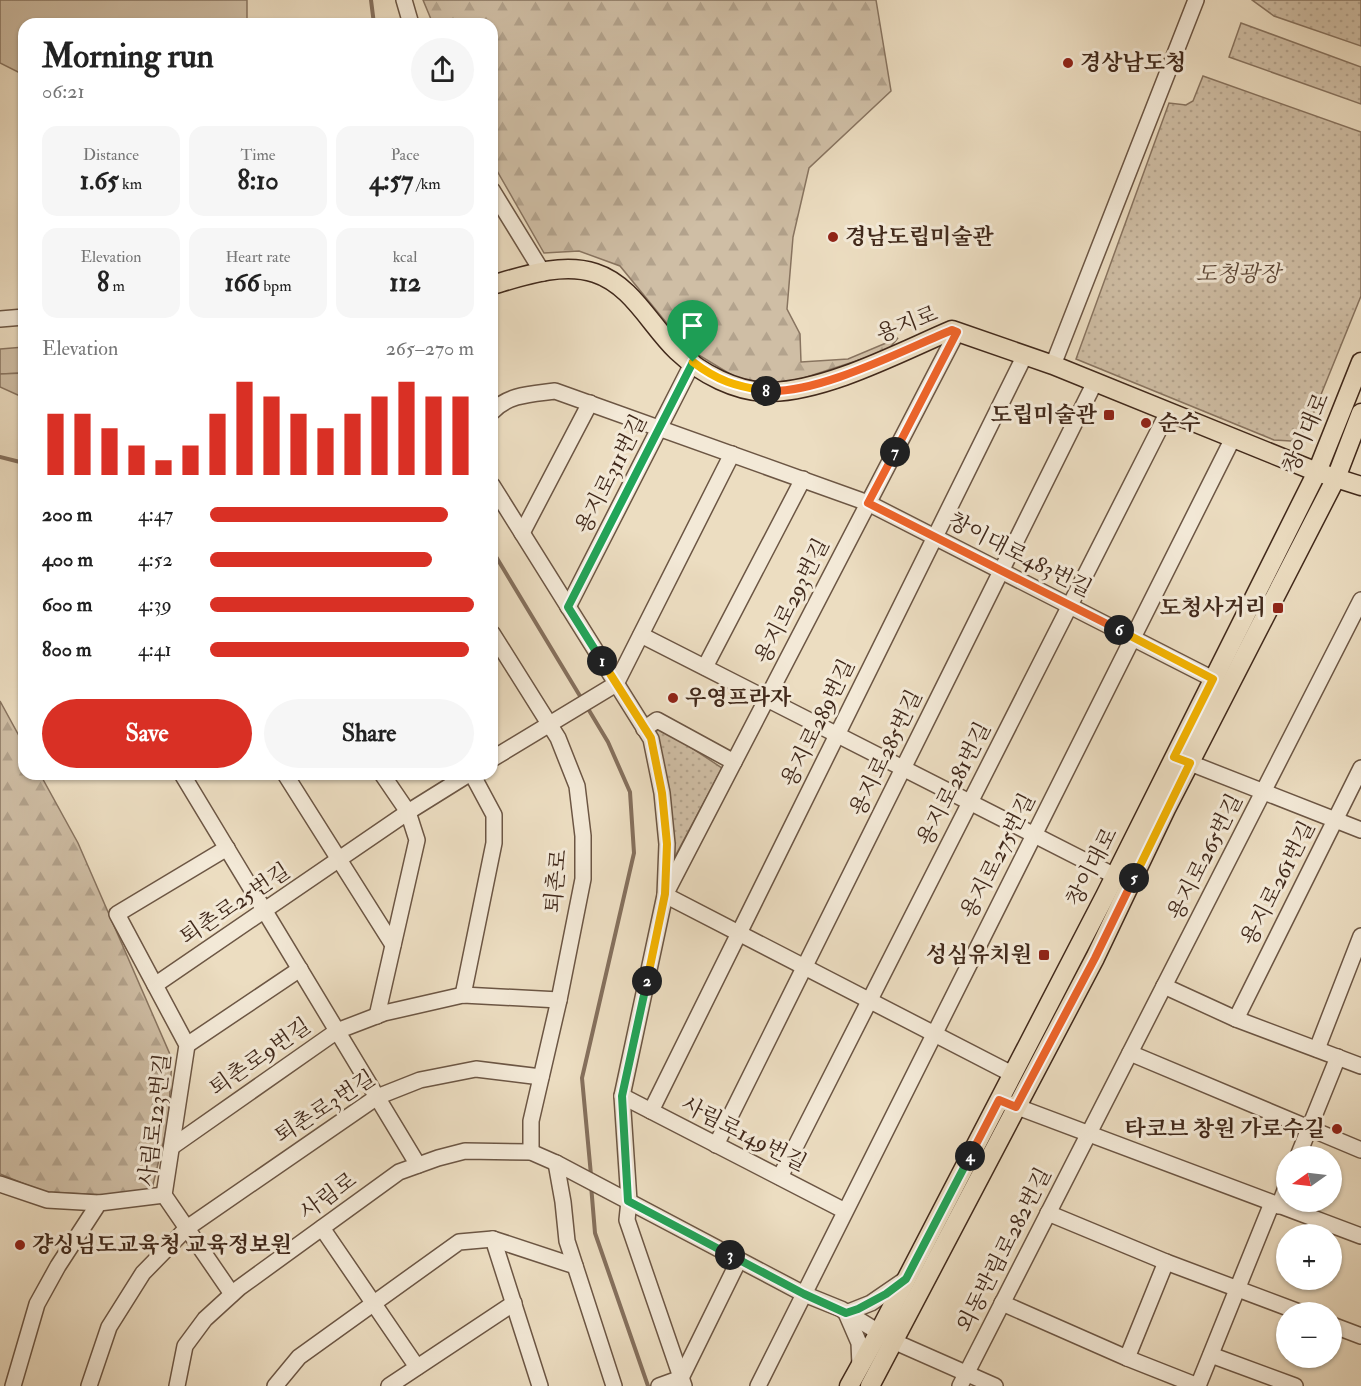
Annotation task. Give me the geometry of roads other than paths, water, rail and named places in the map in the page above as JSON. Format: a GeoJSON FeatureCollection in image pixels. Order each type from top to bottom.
{"type":"FeatureCollection","features":[{"type":"Feature","properties":{"kind":"main road","name":"용지로"},"geometry":{"type":"LineString","coordinates":[[498,284],[561,269],[594,273],[616,284],[650,318],[677,351],[712,377],[738,386],[768,392],[801,389],[849,373],[952,330],[1053,365],[1317,472],[1361,486]]}},
{"type":"Feature","properties":{"kind":"main road","name":"창이대로"},"geometry":{"type":"LineString","coordinates":[[870,1386],[906,1279],[1095,958],[1182,760],[1213,679],[1317,472],[1361,362]]}},
{"type":"Feature","properties":{"kind":"main road","name":"창이대로"},"geometry":{"type":"LineString","coordinates":[[849,1386],[860,1366],[886,1336],[1007,1104],[1012,1074],[1115,876],[1182,760],[1336,478],[1361,413]]}},
{"type":"Feature","properties":{"kind":"street"},"geometry":{"type":"LineString","coordinates":[[404,0],[409,18]]}},
{"type":"Feature","properties":{"kind":"street"},"geometry":{"type":"LineString","coordinates":[[1053,365],[1196,0]]}},
{"type":"Feature","properties":{"kind":"street"},"geometry":{"type":"LineString","coordinates":[[498,200],[543,273]]}},
{"type":"Feature","properties":{"kind":"street"},"geometry":{"type":"LineString","coordinates":[[0,319],[18,318]]}},
{"type":"Feature","properties":{"kind":"street","name":"용지로293번길"},"geometry":{"type":"LineString","coordinates":[[665,894],[957,332]]}},
{"type":"Feature","properties":{"kind":"street","name":"용지로289번길"},"geometry":{"type":"LineString","coordinates":[[651,1111],[1025,355]]}},
{"type":"Feature","properties":{"kind":"street","name":"용지로311번길"},"geometry":{"type":"LineString","coordinates":[[568,607],[693,362]]}},
{"type":"Feature","properties":{"kind":"street","name":"용지로285번길"},"geometry":{"type":"LineString","coordinates":[[716,1145],[1095,382]]}},
{"type":"Feature","properties":{"kind":"street","name":"창이대로483번길"},"geometry":{"type":"LineString","coordinates":[[498,406],[515,397],[555,391],[868,503],[1213,679]]}},
{"type":"Feature","properties":{"kind":"street"},"geometry":{"type":"LineString","coordinates":[[522,533],[590,403]]}},
{"type":"Feature","properties":{"kind":"street","name":"용지로281번길"},"geometry":{"type":"LineString","coordinates":[[780,1178],[1168,412]]}},
{"type":"Feature","properties":{"kind":"street","name":"용지로275번길"},"geometry":{"type":"LineString","coordinates":[[804,1294],[1233,438]]}},
{"type":"Feature","properties":{"kind":"street"},"geometry":{"type":"LineString","coordinates":[[498,755],[613,686],[732,454]]}},
{"type":"Feature","properties":{"kind":"street"},"geometry":{"type":"LineString","coordinates":[[705,667],[803,479]]}},
{"type":"Feature","properties":{"kind":"street"},"geometry":{"type":"LineString","coordinates":[[498,495],[568,607],[613,686],[651,738],[662,793],[667,844],[665,894],[622,1096],[627,1220],[682,1382]]}},
{"type":"Feature","properties":{"kind":"street","name":"용지로265번길"},"geometry":{"type":"LineString","coordinates":[[1087,1134],[1264,793],[1361,600]]}},
{"type":"Feature","properties":{"kind":"street"},"geometry":{"type":"LineString","coordinates":[[641,635],[1115,876]]}},
{"type":"Feature","properties":{"kind":"street","name":"퇴촌로"},"geometry":{"type":"LineString","coordinates":[[498,642],[553,721],[577,786],[583,836],[583,879],[559,1000],[531,1121],[531,1152]]}},
{"type":"Feature","properties":{"kind":"street"},"geometry":{"type":"LineString","coordinates":[[644,729],[657,720],[734,762]]}},
{"type":"Feature","properties":{"kind":"street"},"geometry":{"type":"LineString","coordinates":[[1182,760],[1361,830]]}},
{"type":"Feature","properties":{"kind":"street","name":"용지로261번길"},"geometry":{"type":"LineString","coordinates":[[1236,1018],[1361,768]]}},
{"type":"Feature","properties":{"kind":"street"},"geometry":{"type":"LineString","coordinates":[[186,780],[418,1165]]}},
{"type":"Feature","properties":{"kind":"street"},"geometry":{"type":"LineString","coordinates":[[289,780],[393,945]]}},
{"type":"Feature","properties":{"kind":"street"},"geometry":{"type":"LineString","coordinates":[[377,1016],[417,840],[408,812],[386,780]]}},
{"type":"Feature","properties":{"kind":"street","name":"퇴촌로25번길"},"geometry":{"type":"LineString","coordinates":[[155,985],[408,812],[461,780]]}},
{"type":"Feature","properties":{"kind":"street"},"geometry":{"type":"LineString","coordinates":[[463,995],[494,843],[494,814],[474,780]]}},
{"type":"Feature","properties":{"kind":"street","name":"사림로123번길"},"geometry":{"type":"LineString","coordinates":[[227,848],[117,914],[187,1045],[164,1196],[232,1294]]}},
{"type":"Feature","properties":{"kind":"street"},"geometry":{"type":"LineString","coordinates":[[665,894],[1012,1074]]}},
{"type":"Feature","properties":{"kind":"street"},"geometry":{"type":"LineString","coordinates":[[1317,1049],[1361,936]]}},
{"type":"Feature","properties":{"kind":"street"},"geometry":{"type":"LineString","coordinates":[[187,1045],[300,969]]}},
{"type":"Feature","properties":{"kind":"street"},"geometry":{"type":"LineString","coordinates":[[1164,986],[1236,1018],[1361,1066]]}},
{"type":"Feature","properties":{"kind":"street","name":"퇴촌로9번길"},"geometry":{"type":"LineString","coordinates":[[173,1146],[337,1030],[377,1016],[463,995],[559,1000]]}},
{"type":"Feature","properties":{"kind":"street"},"geometry":{"type":"LineString","coordinates":[[1130,1053],[1361,1150]]}},
{"type":"Feature","properties":{"kind":"street"},"geometry":{"type":"LineString","coordinates":[[1302,1146],[1338,1058]]}},
{"type":"Feature","properties":{"kind":"street","name":"퇴촌로3번길"},"geometry":{"type":"LineString","coordinates":[[89,1386],[109,1327],[143,1273],[187,1228],[377,1097],[420,1080],[476,1069],[541,1077]]}},
{"type":"Feature","properties":{"kind":"street","name":"사림로149번길"},"geometry":{"type":"LineString","coordinates":[[622,1096],[845,1211]]}},
{"type":"Feature","properties":{"kind":"street"},"geometry":{"type":"LineString","coordinates":[[1007,1104],[1361,1236]]}},
{"type":"Feature","properties":{"kind":"street","name":"외동반림로282번길"},"geometry":{"type":"LineString","coordinates":[[963,1380],[1087,1134]]}},
{"type":"Feature","properties":{"kind":"street","name":"사림로"},"geometry":{"type":"LineString","coordinates":[[177,1386],[185,1346],[205,1319],[232,1294],[399,1172],[465,1151],[531,1152],[627,1200]]}},
{"type":"Feature","properties":{"kind":"street"},"geometry":{"type":"LineString","coordinates":[[561,1166],[567,1241],[614,1386]]}},
{"type":"Feature","properties":{"kind":"street"},"geometry":{"type":"LineString","coordinates":[[0,1184],[47,1200],[99,1203],[164,1196]]}},
{"type":"Feature","properties":{"kind":"street"},"geometry":{"type":"LineString","coordinates":[[627,1200],[804,1294],[846,1313],[963,1380],[995,1386]]}},
{"type":"Feature","properties":{"kind":"street"},"geometry":{"type":"LineString","coordinates":[[13,1386],[37,1304],[58,1266],[99,1203]]}},
{"type":"Feature","properties":{"kind":"street"},"geometry":{"type":"LineString","coordinates":[[1002,1303],[1127,1358],[1198,1386],[1237,1289],[1275,1204]]}},
{"type":"Feature","properties":{"kind":"street"},"geometry":{"type":"LineString","coordinates":[[1048,1213],[1166,1262],[1276,1303]]}},
{"type":"Feature","properties":{"kind":"street"},"geometry":{"type":"LineString","coordinates":[[322,1228],[417,1367]]}},
{"type":"Feature","properties":{"kind":"street"},"geometry":{"type":"LineString","coordinates":[[275,1386],[299,1357],[459,1242],[493,1239],[575,1266]]}},
{"type":"Feature","properties":{"kind":"street"},"geometry":{"type":"LineString","coordinates":[[493,1239],[540,1386]]}},
{"type":"Feature","properties":{"kind":"street"},"geometry":{"type":"LineString","coordinates":[[682,1382],[739,1260]]}},
{"type":"Feature","properties":{"kind":"street"},"geometry":{"type":"LineString","coordinates":[[1127,1358],[1166,1262]]}},
{"type":"Feature","properties":{"kind":"street"},"geometry":{"type":"LineString","coordinates":[[846,1313],[871,1303],[906,1279]]}},
{"type":"Feature","properties":{"kind":"street"},"geometry":{"type":"LineString","coordinates":[[758,1386],[804,1294]]}},
{"type":"Feature","properties":{"kind":"street"},"geometry":{"type":"LineString","coordinates":[[389,1386],[514,1303]]}},
{"type":"Feature","properties":{"kind":"street"},"geometry":{"type":"LineString","coordinates":[[846,1313],[859,1343],[860,1366]]}},
{"type":"Feature","properties":{"kind":"street"},"geometry":{"type":"LineString","coordinates":[[1342,1329],[1361,1336]]}},
{"type":"Feature","properties":{"kind":"street"},"geometry":{"type":"LineString","coordinates":[[1211,1355],[1278,1383],[1295,1386]]}},
{"type":"Feature","properties":{"kind":"street"},"geometry":{"type":"LineString","coordinates":[[659,1386],[682,1382]]}},
{"type":"Feature","properties":{"kind":"waterway"},"geometry":{"type":"LineString","coordinates":[[371,0],[373,18]]}},
{"type":"Feature","properties":{"kind":"waterway"},"geometry":{"type":"LineString","coordinates":[[0,457],[18,462]]}},
{"type":"Feature","properties":{"kind":"waterway"},"geometry":{"type":"LineString","coordinates":[[498,560],[583,701]]}},
{"type":"Feature","properties":{"kind":"waterway"},"geometry":{"type":"LineString","coordinates":[[587,707],[608,742],[630,792],[634,853],[582,1078],[591,1175]]}},
{"type":"Feature","properties":{"kind":"waterway"},"geometry":{"type":"LineString","coordinates":[[591,1185],[595,1233],[648,1386]]}},
{"type":"Feature","properties":{"kind":"place","name":"경상남도청"},"geometry":{"type":"Point","coordinates":[1068,63]}},
{"type":"Feature","properties":{"kind":"place","name":"경남도립미술관"},"geometry":{"type":"Point","coordinates":[833,237]}},
{"type":"Feature","properties":{"kind":"place","name":"도립미술관"},"geometry":{"type":"Point","coordinates":[1109,415]}},
{"type":"Feature","properties":{"kind":"place","name":"순수"},"geometry":{"type":"Point","coordinates":[1146,423]}},
{"type":"Feature","properties":{"kind":"place","name":"도청사거리"},"geometry":{"type":"Point","coordinates":[1278,608]}},
{"type":"Feature","properties":{"kind":"place","name":"우영프라자"},"geometry":{"type":"Point","coordinates":[673,698]}},
{"type":"Feature","properties":{"kind":"place","name":"성심유치원"},"geometry":{"type":"Point","coordinates":[1044,955]}},
{"type":"Feature","properties":{"kind":"place","name":"타코브 창원 가로수길"},"geometry":{"type":"Point","coordinates":[1337,1129]}},
{"type":"Feature","properties":{"kind":"place","name":"걍싱님도교육청 교육정보원"},"geometry":{"type":"Point","coordinates":[20,1245]}},
{"type":"Feature","properties":{"kind":"park label","name":"도청광장"},"geometry":{"type":"Point","coordinates":[1238,274]}}]}
